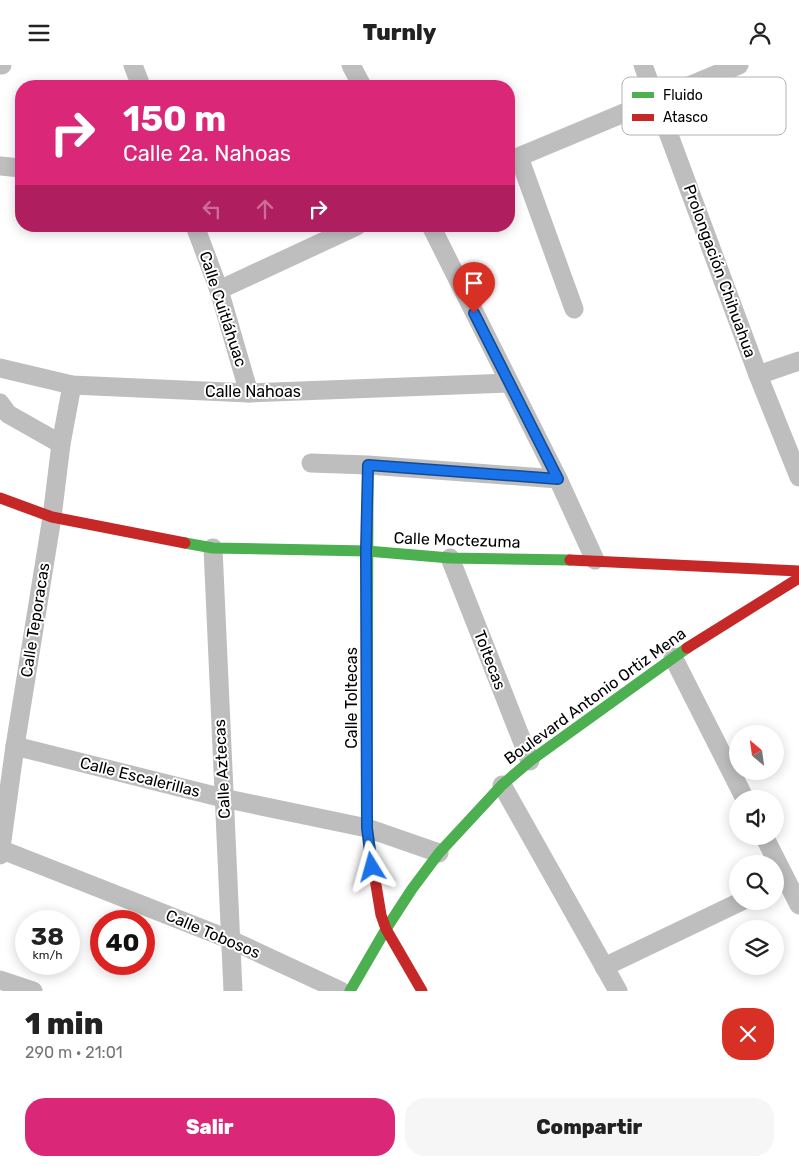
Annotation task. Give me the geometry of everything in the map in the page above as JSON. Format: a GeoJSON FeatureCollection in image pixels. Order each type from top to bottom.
{"type":"FeatureCollection","features":[{"type":"Feature","properties":{"kind":"street"},"geometry":{"type":"LineString","coordinates":[[133,65],[139,80]]}},
{"type":"Feature","properties":{"kind":"street"},"geometry":{"type":"LineString","coordinates":[[351,65],[359,80]]}},
{"type":"Feature","properties":{"kind":"street","name":"Prolongación Chihuahua"},"geometry":{"type":"LineString","coordinates":[[643,65],[647,77]]}},
{"type":"Feature","properties":{"kind":"street"},"geometry":{"type":"LineString","coordinates":[[711,77],[739,65]]}},
{"type":"Feature","properties":{"kind":"street"},"geometry":{"type":"LineString","coordinates":[[515,159],[622,114]]}},
{"type":"Feature","properties":{"kind":"street","name":"Prolongación Chihuahua"},"geometry":{"type":"LineString","coordinates":[[669,135],[758,375],[799,477]]}},
{"type":"Feature","properties":{"kind":"street"},"geometry":{"type":"LineString","coordinates":[[515,162],[574,309]]}},
{"type":"Feature","properties":{"kind":"street"},"geometry":{"type":"LineString","coordinates":[[0,166],[15,167]]}},
{"type":"Feature","properties":{"kind":"street","name":"Calle Cuitláhuac"},"geometry":{"type":"LineString","coordinates":[[197,232],[219,290],[249,393]]}},
{"type":"Feature","properties":{"kind":"street"},"geometry":{"type":"LineString","coordinates":[[219,290],[344,232]]}},
{"type":"Feature","properties":{"kind":"street"},"geometry":{"type":"LineString","coordinates":[[434,232],[508,383],[558,479],[595,560]]}},
{"type":"Feature","properties":{"kind":"street"},"geometry":{"type":"LineString","coordinates":[[758,375],[799,361]]}},
{"type":"Feature","properties":{"kind":"street","name":"Calle Nahoas"},"geometry":{"type":"LineString","coordinates":[[0,368],[72,385],[249,393],[508,383]]}},
{"type":"Feature","properties":{"kind":"street","name":"Calle Teporacas"},"geometry":{"type":"LineString","coordinates":[[0,855],[15,746],[52,517],[61,444],[72,385]]}},
{"type":"Feature","properties":{"kind":"street"},"geometry":{"type":"LineString","coordinates":[[0,403],[8,414],[61,444]]}},
{"type":"Feature","properties":{"kind":"street"},"geometry":{"type":"LineString","coordinates":[[311,463],[368,465],[558,479]]}},
{"type":"Feature","properties":{"kind":"street","name":"Calle Toltecas"},"geometry":{"type":"LineString","coordinates":[[368,465],[366,551],[367,828],[377,895],[386,929],[422,991]]}},
{"type":"Feature","properties":{"kind":"street","name":"Calle Moctezuma"},"geometry":{"type":"LineString","coordinates":[[0,498],[52,517],[213,547],[366,551],[450,558],[595,560],[799,571]]}},
{"type":"Feature","properties":{"kind":"street","name":"Calle Aztecas"},"geometry":{"type":"LineString","coordinates":[[213,547],[223,798],[234,991]]}},
{"type":"Feature","properties":{"kind":"street","name":"Toltecas"},"geometry":{"type":"LineString","coordinates":[[450,558],[530,761]]}},
{"type":"Feature","properties":{"kind":"street","name":"Boulevard Antonio Ortiz Mena"},"geometry":{"type":"LineString","coordinates":[[350,991],[412,889],[439,853],[502,785],[530,761],[673,657],[799,578]]}},
{"type":"Feature","properties":{"kind":"street"},"geometry":{"type":"LineString","coordinates":[[673,657],[740,790]]}},
{"type":"Feature","properties":{"kind":"street","name":"Calle Escalerillas"},"geometry":{"type":"LineString","coordinates":[[15,746],[223,798],[367,828],[439,853]]}},
{"type":"Feature","properties":{"kind":"street"},"geometry":{"type":"LineString","coordinates":[[502,785],[618,991]]}},
{"type":"Feature","properties":{"kind":"street"},"geometry":{"type":"LineString","coordinates":[[768,845],[799,905]]}},
{"type":"Feature","properties":{"kind":"street","name":"Calle Tobosos"},"geometry":{"type":"LineString","coordinates":[[0,849],[231,940],[340,991]]}},
{"type":"Feature","properties":{"kind":"street"},"geometry":{"type":"LineString","coordinates":[[604,967],[729,907]]}},
{"type":"Feature","properties":{"kind":"street"},"geometry":{"type":"LineString","coordinates":[[0,979],[33,991]]}},
{"type":"Feature","properties":{"kind":"traffic: fast"},"geometry":{"type":"LineString","coordinates":[[368,465],[367,828],[375,879]]}},
{"type":"Feature","properties":{"kind":"traffic: fast"},"geometry":{"type":"LineString","coordinates":[[185,543],[213,548],[367,551],[450,558],[570,560]]}},
{"type":"Feature","properties":{"kind":"traffic: fast"},"geometry":{"type":"LineString","coordinates":[[350,991],[412,889],[439,853],[502,785],[530,761],[687,648]]}},
{"type":"Feature","properties":{"kind":"traffic: jam"},"geometry":{"type":"LineString","coordinates":[[0,498],[52,517],[185,543]]}},
{"type":"Feature","properties":{"kind":"traffic: jam"},"geometry":{"type":"LineString","coordinates":[[570,560],[799,571]]}},
{"type":"Feature","properties":{"kind":"traffic: jam"},"geometry":{"type":"LineString","coordinates":[[687,648],[799,578]]}},
{"type":"Feature","properties":{"kind":"traffic: jam"},"geometry":{"type":"LineString","coordinates":[[375,879],[381,915],[386,929],[422,991]]}},
{"type":"Feature","properties":{"kind":"route"},"geometry":{"type":"LineString","coordinates":[[372,867],[367,828],[366,551],[368,465],[558,479],[474,313]]}}]}
